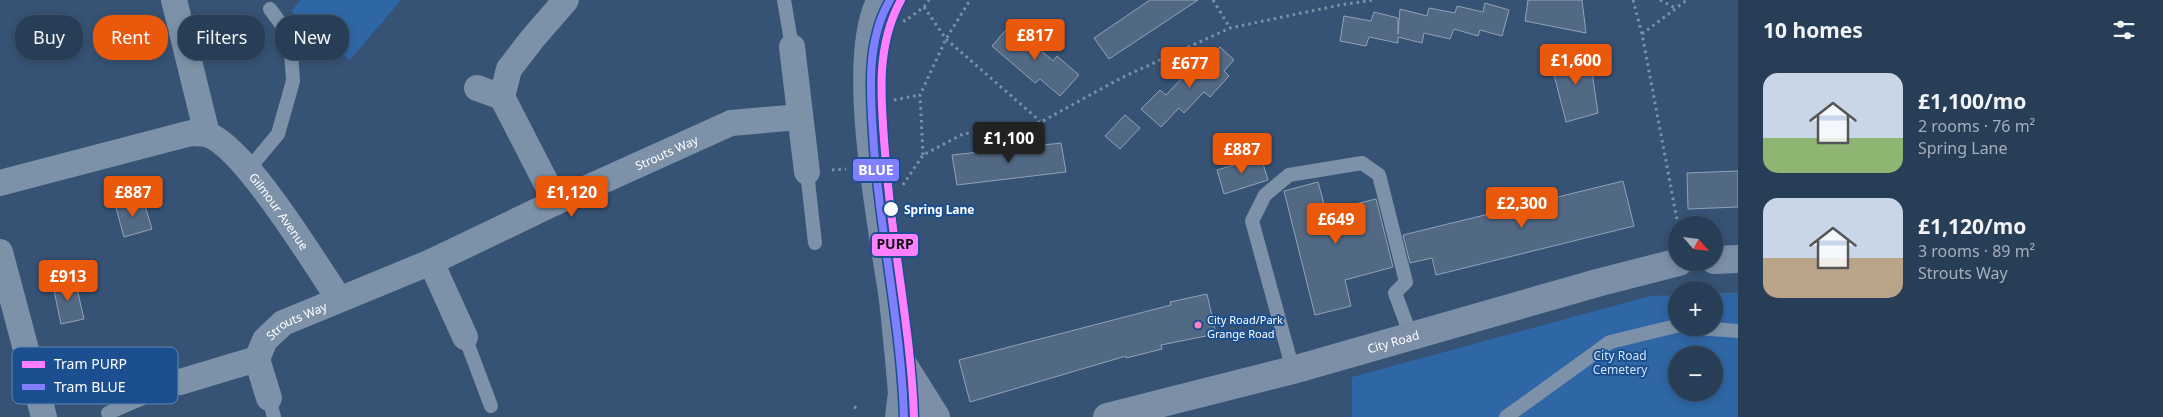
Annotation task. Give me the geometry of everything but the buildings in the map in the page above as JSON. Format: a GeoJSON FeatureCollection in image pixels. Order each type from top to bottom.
{"type":"FeatureCollection","features":[{"type":"Feature","properties":{"kind":"main road"},"geometry":{"type":"LineString","coordinates":[[1723,260],[1738,259]]}},
{"type":"Feature","properties":{"kind":"main road","name":"City Road"},"geometry":{"type":"LineString","coordinates":[[1107,417],[1293,370],[1597,283],[1668,265]]}},
{"type":"Feature","properties":{"kind":"main road"},"geometry":{"type":"LineString","coordinates":[[899,358],[936,417]]}},
{"type":"Feature","properties":{"kind":"street"},"geometry":{"type":"LineString","coordinates":[[0,182],[191,133],[207,134],[174,0]]}},
{"type":"Feature","properties":{"kind":"street"},"geometry":{"type":"LineString","coordinates":[[556,202],[502,97],[509,69],[532,38],[566,0]]}},
{"type":"Feature","properties":{"kind":"street"},"geometry":{"type":"LineString","coordinates":[[881,0],[872,23],[868,50],[868,103],[899,358],[902,393],[899,417]]}},
{"type":"Feature","properties":{"kind":"street"},"geometry":{"type":"LineString","coordinates":[[792,47],[807,172]]}},
{"type":"Feature","properties":{"kind":"street"},"geometry":{"type":"LineString","coordinates":[[477,88],[502,97]]}},
{"type":"Feature","properties":{"kind":"street","name":"Strouts Way"},"geometry":{"type":"LineString","coordinates":[[257,359],[265,340],[283,323],[432,262],[556,202],[730,123],[800,116]]}},
{"type":"Feature","properties":{"kind":"street","name":"Gilmour Avenue"},"geometry":{"type":"LineString","coordinates":[[207,134],[228,148],[286,217],[339,299]]}},
{"type":"Feature","properties":{"kind":"street"},"geometry":{"type":"LineString","coordinates":[[0,252],[9,327],[17,347]]}},
{"type":"Feature","properties":{"kind":"street"},"geometry":{"type":"LineString","coordinates":[[432,262],[465,337]]}},
{"type":"Feature","properties":{"kind":"street"},"geometry":{"type":"LineString","coordinates":[[180,382],[257,359],[272,408]]}},
{"type":"Feature","properties":{"kind":"street"},"geometry":{"type":"LineString","coordinates":[[39,404],[44,417]]}},
{"type":"Feature","properties":{"kind":"lane"},"geometry":{"type":"LineString","coordinates":[[784,0],[792,47]]}},
{"type":"Feature","properties":{"kind":"lane"},"geometry":{"type":"LineString","coordinates":[[248,170],[278,134],[293,81],[290,36],[270,9]]}},
{"type":"Feature","properties":{"kind":"lane"},"geometry":{"type":"LineString","coordinates":[[1293,370],[1252,221],[1265,195],[1289,175],[1362,163],[1379,175],[1406,282],[1395,293],[1411,336]]}},
{"type":"Feature","properties":{"kind":"lane"},"geometry":{"type":"LineString","coordinates":[[807,172],[815,243]]}},
{"type":"Feature","properties":{"kind":"lane"},"geometry":{"type":"LineString","coordinates":[[1506,417],[1610,342],[1668,328]]}},
{"type":"Feature","properties":{"kind":"lane"},"geometry":{"type":"LineString","coordinates":[[1723,330],[1738,331]]}},
{"type":"Feature","properties":{"kind":"lane"},"geometry":{"type":"LineString","coordinates":[[465,337],[491,406]]}},
{"type":"Feature","properties":{"kind":"lane"},"geometry":{"type":"LineString","coordinates":[[108,413],[129,404]]}},
{"type":"Feature","properties":{"kind":"path"},"geometry":{"type":"LineString","coordinates":[[905,21],[924,7],[929,0]]}},
{"type":"Feature","properties":{"kind":"path"},"geometry":{"type":"LineString","coordinates":[[922,155],[920,95],[946,39],[970,0]]}},
{"type":"Feature","properties":{"kind":"path"},"geometry":{"type":"LineString","coordinates":[[1213,0],[1230,28]]}},
{"type":"Feature","properties":{"kind":"path"},"geometry":{"type":"LineString","coordinates":[[898,186],[903,185],[922,155],[963,134],[1041,122],[1121,78],[1230,28],[1340,4],[1374,0]]}},
{"type":"Feature","properties":{"kind":"path"},"geometry":{"type":"LineString","coordinates":[[1633,0],[1642,34],[1676,216]]}},
{"type":"Feature","properties":{"kind":"path"},"geometry":{"type":"LineString","coordinates":[[1660,0],[1677,9]]}},
{"type":"Feature","properties":{"kind":"path"},"geometry":{"type":"LineString","coordinates":[[1642,34],[1687,0]]}},
{"type":"Feature","properties":{"kind":"path"},"geometry":{"type":"LineString","coordinates":[[924,7],[946,39],[1041,122]]}},
{"type":"Feature","properties":{"kind":"path"},"geometry":{"type":"LineString","coordinates":[[887,102],[920,95]]}},
{"type":"Feature","properties":{"kind":"path"},"geometry":{"type":"LineString","coordinates":[[854,407],[859,409]]}},
{"type":"Feature","properties":{"kind":"green space"},"geometry":{"type":"Polygon","coordinates":[[[301,0],[401,0],[350,60],[349,15],[296,15],[291,11],[301,0]]]}},
{"type":"Feature","properties":{"kind":"green space","name":"City Road Cemetery"},"geometry":{"type":"Polygon","coordinates":[[[1723,293],[1738,293],[1738,417],[1352,417],[1352,377],[1650,296],[1668,295],[1668,336],[1723,336],[1723,293]]]}},
{"type":"Feature","properties":{"kind":"tram line","name":"BLUE"},"geometry":{"type":"LineString","coordinates":[[890,0],[876,35],[871,73],[871,92],[877,182],[899,350],[904,417]]}},
{"type":"Feature","properties":{"kind":"tram line","name":"PURP"},"geometry":{"type":"LineString","coordinates":[[901,0],[887,36],[883,55],[881,94],[888,185],[909,351],[914,417]]}},
{"type":"Feature","properties":{"kind":"place","name":"Spring Lane"},"geometry":{"type":"Point","coordinates":[891,209]}},
{"type":"Feature","properties":{"kind":"place","name":"City Road/Park Grange Road"},"geometry":{"type":"Point","coordinates":[1198,325]}}]}
